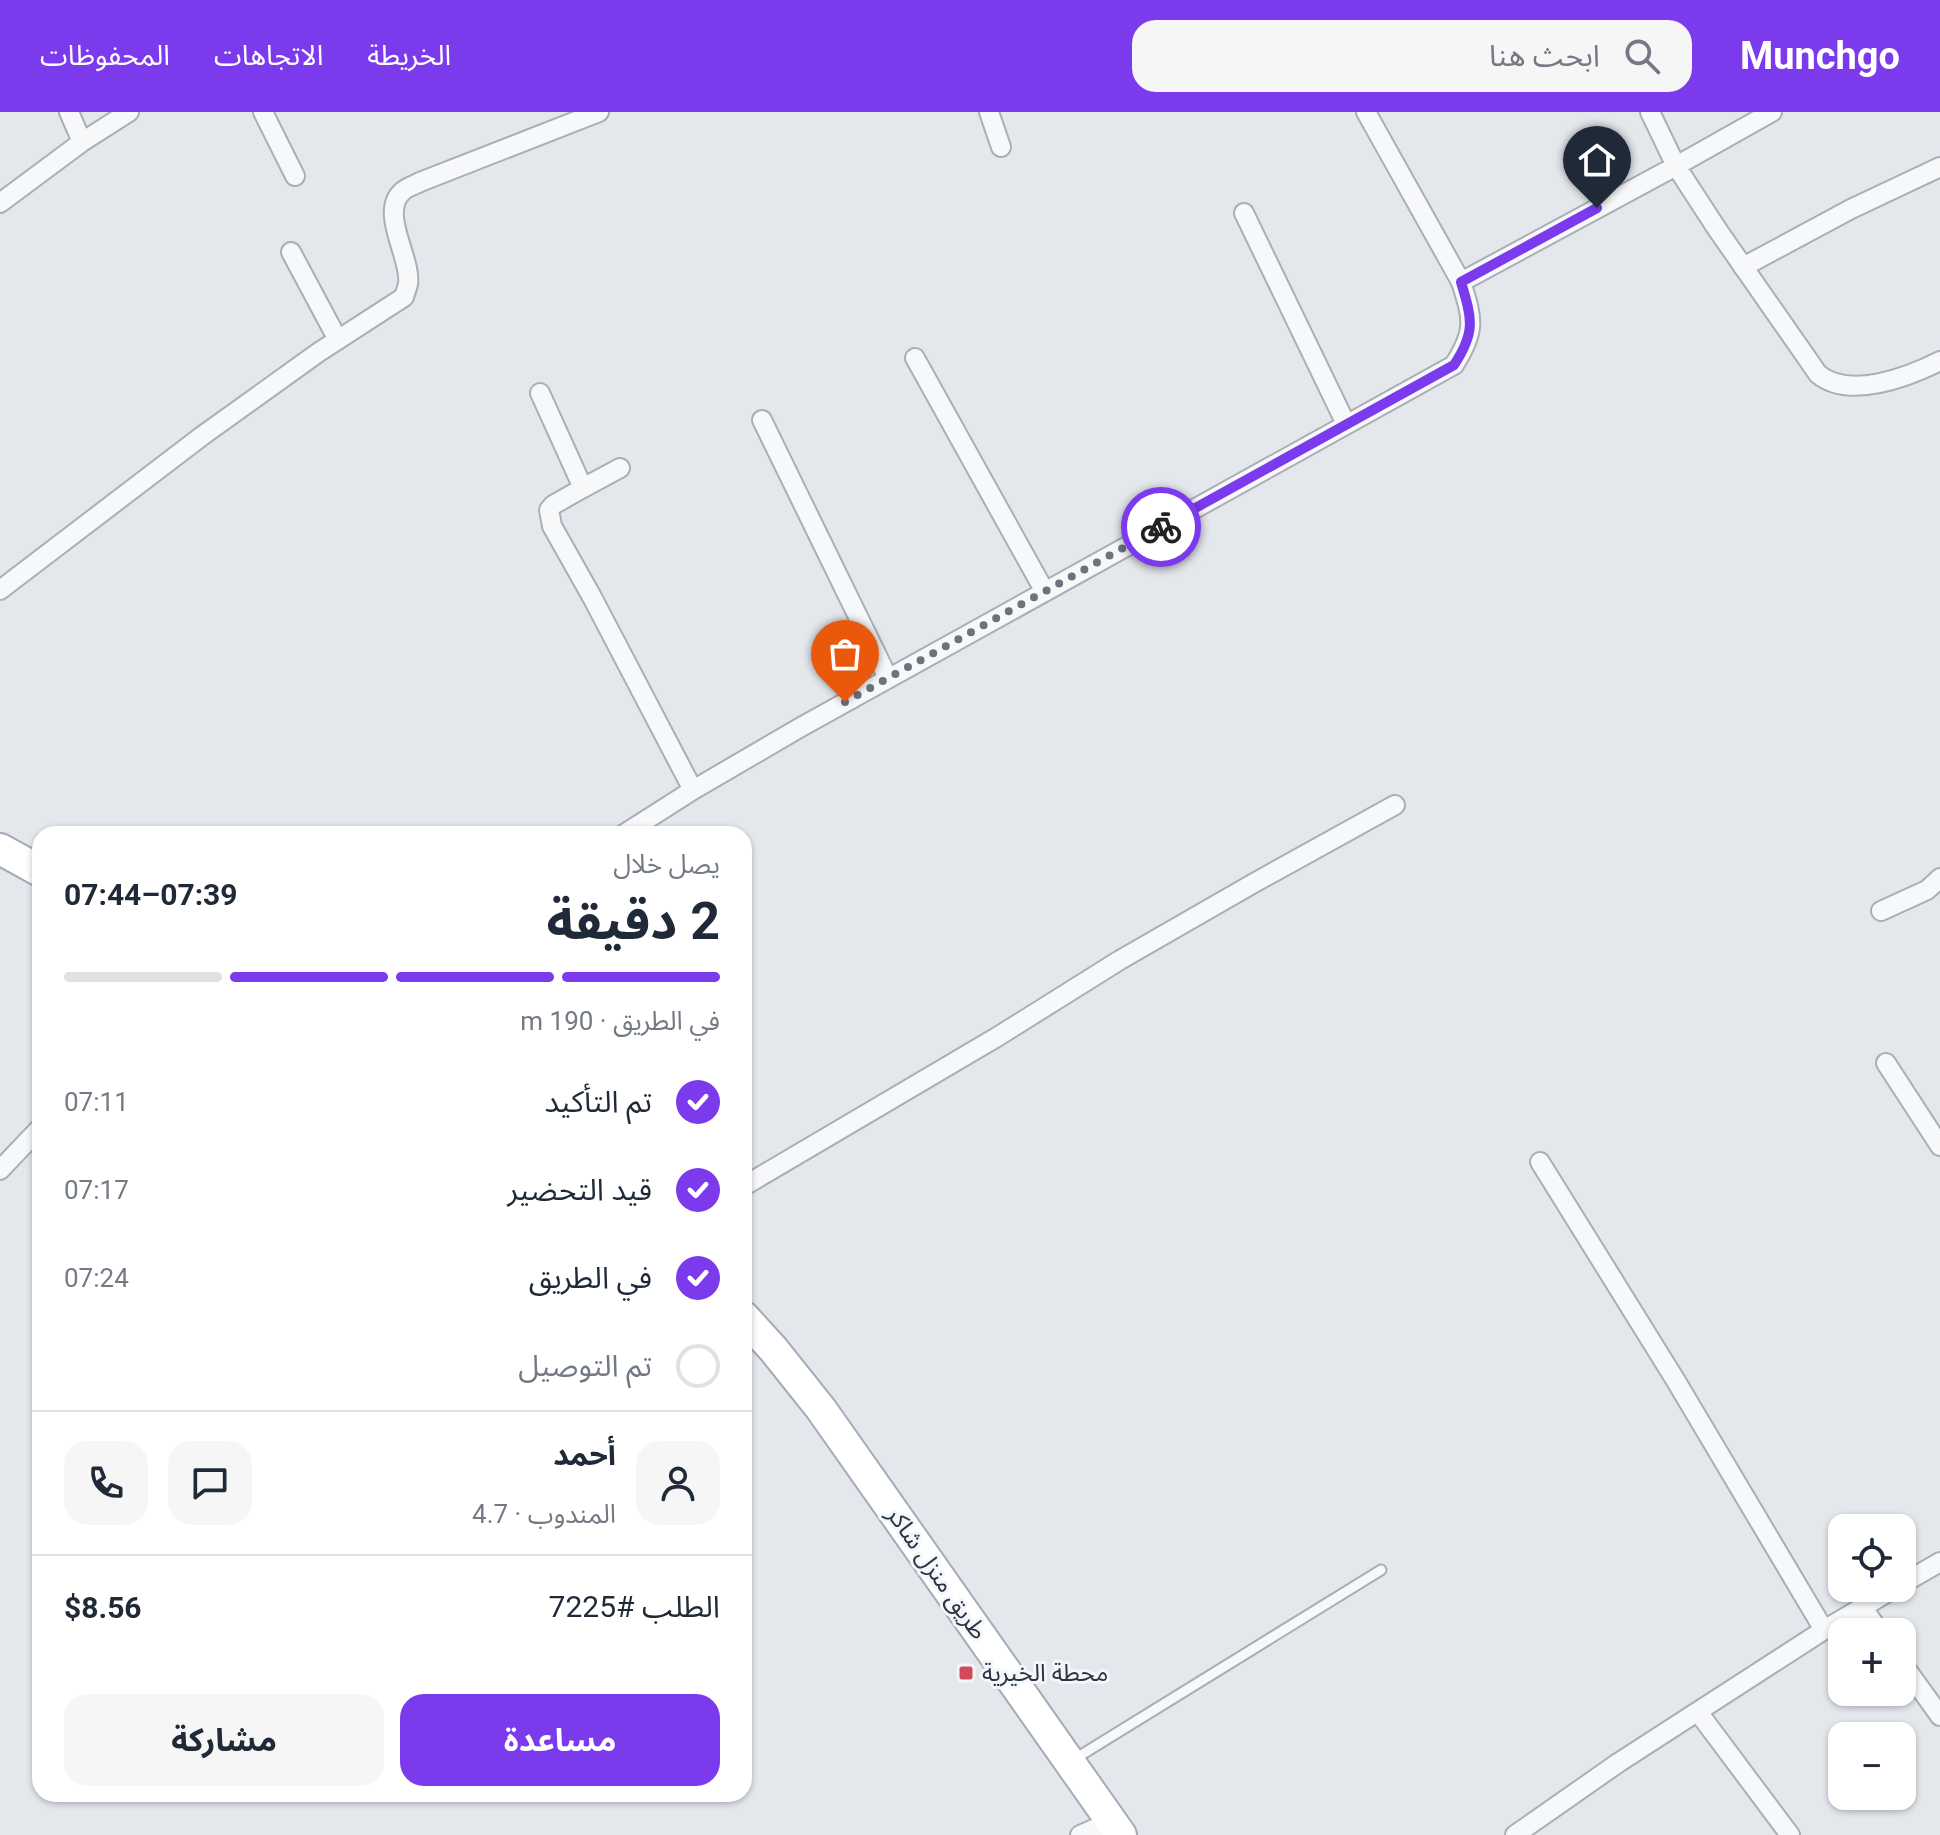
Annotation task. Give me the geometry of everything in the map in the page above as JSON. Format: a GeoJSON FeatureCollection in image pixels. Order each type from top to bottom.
{"type":"FeatureCollection","features":[{"type":"Feature","properties":{"kind":"main road"},"geometry":{"type":"LineString","coordinates":[[0,849],[32,867]]}},
{"type":"Feature","properties":{"kind":"main road","name":"طريق منزل شاكر"},"geometry":{"type":"LineString","coordinates":[[752,1326],[821,1409],[1116,1828]]}},
{"type":"Feature","properties":{"kind":"street"},"geometry":{"type":"LineString","coordinates":[[69,112],[82,142]]}},
{"type":"Feature","properties":{"kind":"street"},"geometry":{"type":"LineString","coordinates":[[0,203],[82,142],[129,112]]}},
{"type":"Feature","properties":{"kind":"street"},"geometry":{"type":"LineString","coordinates":[[263,112],[295,176]]}},
{"type":"Feature","properties":{"kind":"street"},"geometry":{"type":"LineString","coordinates":[[0,590],[202,436],[319,352],[404,297],[408,274],[394,217],[394,203],[402,192],[420,182],[599,112]]}},
{"type":"Feature","properties":{"kind":"street"},"geometry":{"type":"LineString","coordinates":[[989,112],[1001,147]]}},
{"type":"Feature","properties":{"kind":"street"},"geometry":{"type":"LineString","coordinates":[[637,826],[888,678],[1454,365],[1466,346],[1471,325],[1461,282],[1366,112]]}},
{"type":"Feature","properties":{"kind":"street"},"geometry":{"type":"LineString","coordinates":[[1650,112],[1686,183],[1818,374],[1827,382],[1869,385],[1894,381],[1940,361]]}},
{"type":"Feature","properties":{"kind":"street"},"geometry":{"type":"LineString","coordinates":[[1461,282],[1772,112]]}},
{"type":"Feature","properties":{"kind":"street"},"geometry":{"type":"LineString","coordinates":[[1743,267],[1851,209],[1940,167]]}},
{"type":"Feature","properties":{"kind":"street"},"geometry":{"type":"LineString","coordinates":[[1244,213],[1346,424]]}},
{"type":"Feature","properties":{"kind":"street"},"geometry":{"type":"LineString","coordinates":[[291,252],[338,340]]}},
{"type":"Feature","properties":{"kind":"street"},"geometry":{"type":"LineString","coordinates":[[915,358],[1045,592]]}},
{"type":"Feature","properties":{"kind":"street"},"geometry":{"type":"LineString","coordinates":[[540,393],[583,488]]}},
{"type":"Feature","properties":{"kind":"street"},"geometry":{"type":"LineString","coordinates":[[762,420],[888,678]]}},
{"type":"Feature","properties":{"kind":"street"},"geometry":{"type":"LineString","coordinates":[[620,468],[553,505],[549,510],[552,526],[693,790]]}},
{"type":"Feature","properties":{"kind":"street"},"geometry":{"type":"LineString","coordinates":[[752,1181],[997,1037],[1120,960],[1395,805]]}},
{"type":"Feature","properties":{"kind":"street"},"geometry":{"type":"LineString","coordinates":[[1881,911],[1927,890],[1940,878]]}},
{"type":"Feature","properties":{"kind":"street"},"geometry":{"type":"LineString","coordinates":[[1886,1063],[1940,1146]]}},
{"type":"Feature","properties":{"kind":"street"},"geometry":{"type":"LineString","coordinates":[[0,1170],[32,1136]]}},
{"type":"Feature","properties":{"kind":"street"},"geometry":{"type":"LineString","coordinates":[[1540,1162],[1676,1381],[1824,1630]]}},
{"type":"Feature","properties":{"kind":"street"},"geometry":{"type":"LineString","coordinates":[[1916,1576],[1940,1562]]}},
{"type":"Feature","properties":{"kind":"street"},"geometry":{"type":"LineString","coordinates":[[1515,1835],[1618,1763],[1871,1602]]}},
{"type":"Feature","properties":{"kind":"street"},"geometry":{"type":"LineString","coordinates":[[1862,1607],[1870,1618]]}},
{"type":"Feature","properties":{"kind":"street"},"geometry":{"type":"LineString","coordinates":[[1916,1683],[1940,1716]]}},
{"type":"Feature","properties":{"kind":"street"},"geometry":{"type":"LineString","coordinates":[[1698,1712],[1790,1835]]}},
{"type":"Feature","properties":{"kind":"street"},"geometry":{"type":"LineString","coordinates":[[1080,1835],[1116,1828]]}},
{"type":"Feature","properties":{"kind":"lane"},"geometry":{"type":"LineString","coordinates":[[1070,1762],[1381,1570]]}},
{"type":"Feature","properties":{"kind":"way so far"},"geometry":{"type":"LineString","coordinates":[[845,702],[1161,527]]}},
{"type":"Feature","properties":{"kind":"place","name":"محطة الخيرية"},"geometry":{"type":"Point","coordinates":[966,1673]}},
{"type":"Feature","properties":{"kind":"route"},"geometry":{"type":"LineString","coordinates":[[1161,527],[1454,365],[1466,346],[1471,325],[1461,282],[1597,208]]}}]}
